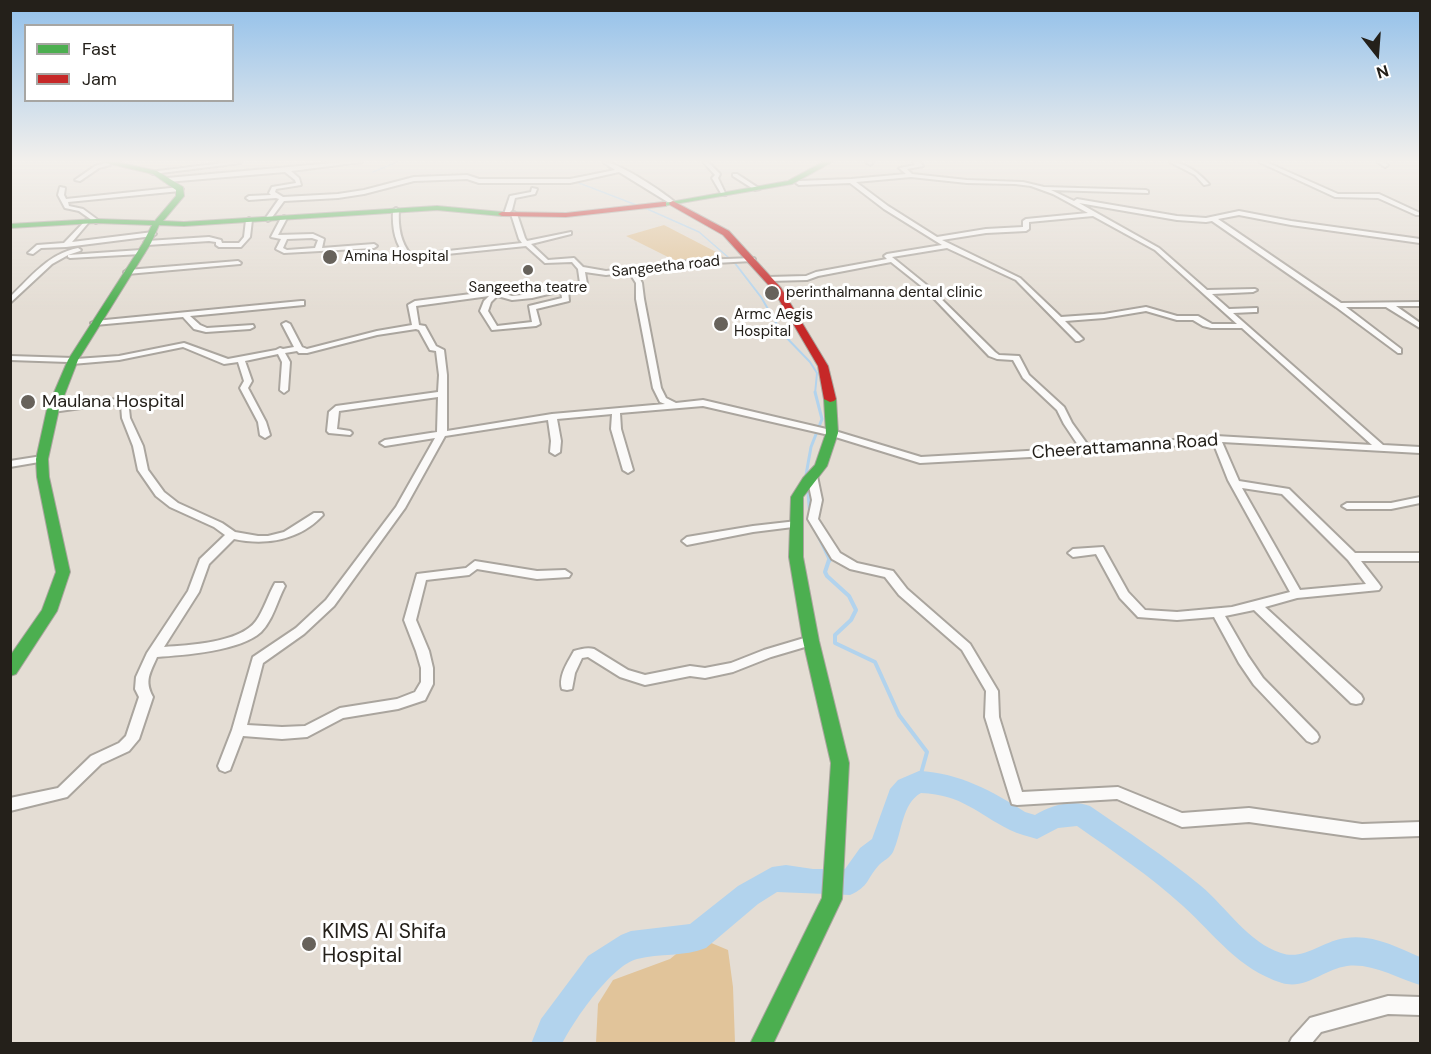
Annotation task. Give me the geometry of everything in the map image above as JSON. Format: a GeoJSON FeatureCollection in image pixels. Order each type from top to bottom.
{"type":"FeatureCollection","features":[{"type":"Feature","properties":{"kind":"main road"},"geometry":{"type":"LineString","coordinates":[[10,670],[42,624],[60,587],[63,572],[43,477],[42,459],[53,409],[73,361],[95,323],[169,211]]}},
{"type":"Feature","properties":{"kind":"main road"},"geometry":{"type":"LineString","coordinates":[[10,226],[91,221],[150,238],[249,220],[379,211]]}},
{"type":"Feature","properties":{"kind":"main road"},"geometry":{"type":"LineString","coordinates":[[486,211],[566,215],[597,211]]}},
{"type":"Feature","properties":{"kind":"main road"},"geometry":{"type":"LineString","coordinates":[[687,211],[726,233],[778,290],[823,366],[830,391],[823,431],[821,466],[797,497],[796,557],[811,641],[839,752],[832,899],[761,1044]]}},
{"type":"Feature","properties":{"kind":"street"},"geometry":{"type":"LineString","coordinates":[[66,245],[91,221],[82,211]]}},
{"type":"Feature","properties":{"kind":"street"},"geometry":{"type":"LineString","coordinates":[[268,219],[272,211]]}},
{"type":"Feature","properties":{"kind":"street"},"geometry":{"type":"LineString","coordinates":[[396,211],[395,227],[403,250],[410,257],[526,243],[569,233]]}},
{"type":"Feature","properties":{"kind":"street"},"geometry":{"type":"LineString","coordinates":[[889,211],[917,225],[948,246],[1018,279],[1079,339]]}},
{"type":"Feature","properties":{"kind":"street"},"geometry":{"type":"LineString","coordinates":[[1091,211],[1112,223],[1129,237],[1157,249],[1379,447]]}},
{"type":"Feature","properties":{"kind":"street"},"geometry":{"type":"LineString","coordinates":[[1137,211],[1177,218],[1212,218],[1239,213],[1301,225],[1420,241]]}},
{"type":"Feature","properties":{"kind":"street"},"geometry":{"type":"LineString","coordinates":[[1412,211],[1418,214]]}},
{"type":"Feature","properties":{"kind":"street"},"geometry":{"type":"LineString","coordinates":[[510,214],[526,243]]}},
{"type":"Feature","properties":{"kind":"street"},"geometry":{"type":"LineString","coordinates":[[936,239],[986,231],[1026,230],[1026,222],[1096,214]]}},
{"type":"Feature","properties":{"kind":"street"},"geometry":{"type":"LineString","coordinates":[[284,218],[274,237],[318,237],[321,239],[318,249]]}},
{"type":"Feature","properties":{"kind":"street"},"geometry":{"type":"LineString","coordinates":[[1212,218],[1339,305],[1398,351]]}},
{"type":"Feature","properties":{"kind":"street"},"geometry":{"type":"LineString","coordinates":[[10,301],[46,266],[66,251],[81,250],[91,240],[209,239],[219,241],[219,245],[223,246],[242,245],[247,237],[249,220]]}},
{"type":"Feature","properties":{"kind":"street"},"geometry":{"type":"LineString","coordinates":[[60,257],[150,238]]}},
{"type":"Feature","properties":{"kind":"street"},"geometry":{"type":"LineString","coordinates":[[284,238],[279,249],[286,252],[374,246]]}},
{"type":"Feature","properties":{"kind":"street"},"geometry":{"type":"LineString","coordinates":[[31,253],[39,246],[87,243]]}},
{"type":"Feature","properties":{"kind":"street","name":"Sangeetha road"},"geometry":{"type":"LineString","coordinates":[[526,243],[548,262],[574,260],[581,269],[606,273],[697,262],[752,259]]}},
{"type":"Feature","properties":{"kind":"street"},"geometry":{"type":"LineString","coordinates":[[948,246],[887,256],[927,288],[992,354],[997,357],[1016,358],[1026,376],[1061,409],[1068,424],[1085,446],[1085,451]]}},
{"type":"Feature","properties":{"kind":"street"},"geometry":{"type":"LineString","coordinates":[[768,279],[807,278],[816,274],[892,260]]}},
{"type":"Feature","properties":{"kind":"street"},"geometry":{"type":"LineString","coordinates":[[128,272],[238,263]]}},
{"type":"Feature","properties":{"kind":"street"},"geometry":{"type":"LineString","coordinates":[[416,327],[412,304],[495,293],[512,298],[532,296],[584,284],[581,269]]}},
{"type":"Feature","properties":{"kind":"street"},"geometry":{"type":"LineString","coordinates":[[632,271],[640,289],[657,388],[663,400],[674,405]]}},
{"type":"Feature","properties":{"kind":"street"},"geometry":{"type":"LineString","coordinates":[[492,297],[484,311],[495,328],[516,327],[536,324],[532,308],[566,300],[564,288]]}},
{"type":"Feature","properties":{"kind":"street"},"geometry":{"type":"LineString","coordinates":[[1204,292],[1253,290]]}},
{"type":"Feature","properties":{"kind":"street"},"geometry":{"type":"LineString","coordinates":[[95,323],[301,303]]}},
{"type":"Feature","properties":{"kind":"street"},"geometry":{"type":"LineString","coordinates":[[1387,304],[1420,326]]}},
{"type":"Feature","properties":{"kind":"street"},"geometry":{"type":"LineString","coordinates":[[1339,305],[1420,304]]}},
{"type":"Feature","properties":{"kind":"street"},"geometry":{"type":"LineString","coordinates":[[1060,319],[1104,316],[1146,309],[1177,318],[1195,318],[1200,323],[1214,327],[1243,326]]}},
{"type":"Feature","properties":{"kind":"street"},"geometry":{"type":"LineString","coordinates":[[1226,311],[1254,310]]}},
{"type":"Feature","properties":{"kind":"street"},"geometry":{"type":"LineString","coordinates":[[186,315],[197,327],[206,330],[250,327]]}},
{"type":"Feature","properties":{"kind":"street"},"geometry":{"type":"LineString","coordinates":[[225,766],[239,730],[257,660],[300,631],[330,603],[400,508],[442,434],[443,375],[440,351],[433,348],[422,328],[377,333],[302,351],[286,324]]}},
{"type":"Feature","properties":{"kind":"street"},"geometry":{"type":"LineString","coordinates":[[10,358],[73,361],[120,358],[184,345],[222,361],[241,360],[280,350],[299,348]]}},
{"type":"Feature","properties":{"kind":"street"},"geometry":{"type":"LineString","coordinates":[[280,350],[286,362],[284,390]]}},
{"type":"Feature","properties":{"kind":"street"},"geometry":{"type":"LineString","coordinates":[[241,360],[248,381],[245,384],[246,393],[262,422],[265,435]]}},
{"type":"Feature","properties":{"kind":"street"},"geometry":{"type":"LineString","coordinates":[[347,433],[332,431],[333,412],[336,409],[442,394]]}},
{"type":"Feature","properties":{"kind":"street"},"geometry":{"type":"LineString","coordinates":[[53,409],[102,402],[125,402],[126,418],[138,446],[143,470],[160,494],[174,505],[218,525],[232,535],[253,539],[284,537],[318,515]]}},
{"type":"Feature","properties":{"kind":"street","name":"Cheerattamanna Road"},"geometry":{"type":"LineString","coordinates":[[385,443],[552,417],[703,403],[823,431],[921,460],[1085,451],[1216,439],[1420,450]]}},
{"type":"Feature","properties":{"kind":"street"},"geometry":{"type":"LineString","coordinates":[[616,410],[616,429],[628,470]]}},
{"type":"Feature","properties":{"kind":"street"},"geometry":{"type":"LineString","coordinates":[[552,417],[555,452]]}},
{"type":"Feature","properties":{"kind":"street"},"geometry":{"type":"LineString","coordinates":[[1216,439],[1236,484],[1297,594]]}},
{"type":"Feature","properties":{"kind":"street"},"geometry":{"type":"LineString","coordinates":[[10,464],[42,459]]}},
{"type":"Feature","properties":{"kind":"street"},"geometry":{"type":"LineString","coordinates":[[808,481],[817,500],[813,519],[836,556],[854,566],[889,574],[903,592],[966,647],[992,692],[992,717],[1017,800],[1118,793],[1182,820],[1249,815],[1362,831],[1420,829]]}},
{"type":"Feature","properties":{"kind":"street"},"geometry":{"type":"LineString","coordinates":[[1073,553],[1099,550],[1124,595],[1142,614],[1177,616],[1218,612],[1297,594],[1375,587],[1352,557],[1286,491],[1236,484]]}},
{"type":"Feature","properties":{"kind":"street"},"geometry":{"type":"LineString","coordinates":[[1347,506],[1390,506],[1420,500]]}},
{"type":"Feature","properties":{"kind":"street"},"geometry":{"type":"LineString","coordinates":[[687,541],[797,524]]}},
{"type":"Feature","properties":{"kind":"street"},"geometry":{"type":"LineString","coordinates":[[10,805],[62,793],[96,760],[124,747],[132,739],[146,697],[141,688],[142,677],[153,653],[193,592],[204,562],[232,535]]}},
{"type":"Feature","properties":{"kind":"street"},"geometry":{"type":"LineString","coordinates":[[1352,557],[1420,557]]}},
{"type":"Feature","properties":{"kind":"street"},"geometry":{"type":"LineString","coordinates":[[239,730],[282,733],[307,731],[340,713],[398,704],[420,696],[427,682],[427,672],[418,636],[410,620],[421,578],[465,572],[475,565],[537,575],[565,574]]}},
{"type":"Feature","properties":{"kind":"street"},"geometry":{"type":"LineString","coordinates":[[153,653],[202,648],[248,636],[262,621],[279,586]]}},
{"type":"Feature","properties":{"kind":"street"},"geometry":{"type":"LineString","coordinates":[[1256,605],[1356,699]]}},
{"type":"Feature","properties":{"kind":"street"},"geometry":{"type":"LineString","coordinates":[[1218,612],[1241,656],[1276,702],[1291,713],[1312,737]]}},
{"type":"Feature","properties":{"kind":"street"},"geometry":{"type":"LineString","coordinates":[[567,685],[573,662],[578,654],[584,652],[600,656],[624,674],[645,680],[690,671],[705,673],[733,667],[811,641]]}},
{"type":"Feature","properties":{"kind":"street"},"geometry":{"type":"LineString","coordinates":[[1298,1044],[1316,1024],[1389,1005],[1420,1006]]}},
{"type":"Feature","properties":{"kind":"shaded area"},"geometry":{"type":"Polygon","coordinates":[[[664,225],[724,258],[680,263],[626,236],[664,225]]]}},
{"type":"Feature","properties":{"kind":"shaded area"},"geometry":{"type":"Polygon","coordinates":[[[697,937],[728,950],[733,987],[735,1043],[596,1043],[598,1004],[613,980],[670,959],[697,937]]]}},
{"type":"Feature","properties":{"kind":"waterway"},"geometry":{"type":"LineString","coordinates":[[652,211],[699,232],[735,263]]}},
{"type":"Feature","properties":{"kind":"waterway"},"geometry":{"type":"LineString","coordinates":[[735,263],[761,297],[782,333],[810,362],[817,373],[815,393]]}},
{"type":"Feature","properties":{"kind":"waterway"},"geometry":{"type":"LineString","coordinates":[[806,475],[811,447],[822,419],[815,393]]}},
{"type":"Feature","properties":{"kind":"waterway"},"geometry":{"type":"LineString","coordinates":[[808,493],[810,517]]}},
{"type":"Feature","properties":{"kind":"waterway"},"geometry":{"type":"LineString","coordinates":[[812,523],[830,561]]}},
{"type":"Feature","properties":{"kind":"waterway"},"geometry":{"type":"LineString","coordinates":[[829,560],[825,572],[827,576],[849,596],[856,610],[851,620],[835,635],[835,643],[875,662],[899,715],[927,752],[920,777]]}},
{"type":"Feature","properties":{"kind":"waterway"},"geometry":{"type":"LineString","coordinates":[[919,782],[921,775]]}},
{"type":"Feature","properties":{"kind":"waterway"},"geometry":{"type":"LineString","coordinates":[[546,1044],[552,1030],[598,966],[631,945],[696,938],[748,895],[772,880],[786,878],[813,882],[850,882],[859,874],[869,857],[882,847],[899,797],[907,788],[919,782],[940,783],[962,789],[1019,822],[1037,827],[1054,817],[1081,814],[1179,885],[1245,948],[1270,964],[1284,969],[1298,969],[1336,954],[1358,951],[1380,955],[1420,971]]}},
{"type":"Feature","properties":{"kind":"traffic: fast"},"geometry":{"type":"LineString","coordinates":[[10,670],[49,611],[63,572],[43,477],[42,459],[53,409],[73,360],[147,243],[156,224],[167,211]]}},
{"type":"Feature","properties":{"kind":"traffic: fast"},"geometry":{"type":"LineString","coordinates":[[10,226],[96,221],[184,224],[387,211]]}},
{"type":"Feature","properties":{"kind":"traffic: fast"},"geometry":{"type":"LineString","coordinates":[[472,211],[502,214]]}},
{"type":"Feature","properties":{"kind":"traffic: fast"},"geometry":{"type":"LineString","coordinates":[[761,1044],[832,899],[840,763],[811,641],[796,557],[797,497],[807,481],[821,466],[832,433],[830,399]]}},
{"type":"Feature","properties":{"kind":"traffic: jam"},"geometry":{"type":"LineString","coordinates":[[502,214],[566,215],[600,211]]}},
{"type":"Feature","properties":{"kind":"traffic: jam"},"geometry":{"type":"LineString","coordinates":[[687,211],[726,233],[778,290],[823,366],[830,399]]}},
{"type":"Feature","properties":{"kind":"place","name":"Amina Hospital"},"geometry":{"type":"Point","coordinates":[330,257]}},
{"type":"Feature","properties":{"kind":"place","name":"Sangeetha teatre"},"geometry":{"type":"Point","coordinates":[528,270]}},
{"type":"Feature","properties":{"kind":"place","name":"perinthalmanna dental clinic"},"geometry":{"type":"Point","coordinates":[772,293]}},
{"type":"Feature","properties":{"kind":"place","name":"Armc Aegis Hospital"},"geometry":{"type":"Point","coordinates":[721,324]}},
{"type":"Feature","properties":{"kind":"place","name":"Maulana Hospital"},"geometry":{"type":"Point","coordinates":[28,402]}},
{"type":"Feature","properties":{"kind":"place","name":"KIMS Al Shifa Hospital"},"geometry":{"type":"Point","coordinates":[309,944]}}]}
